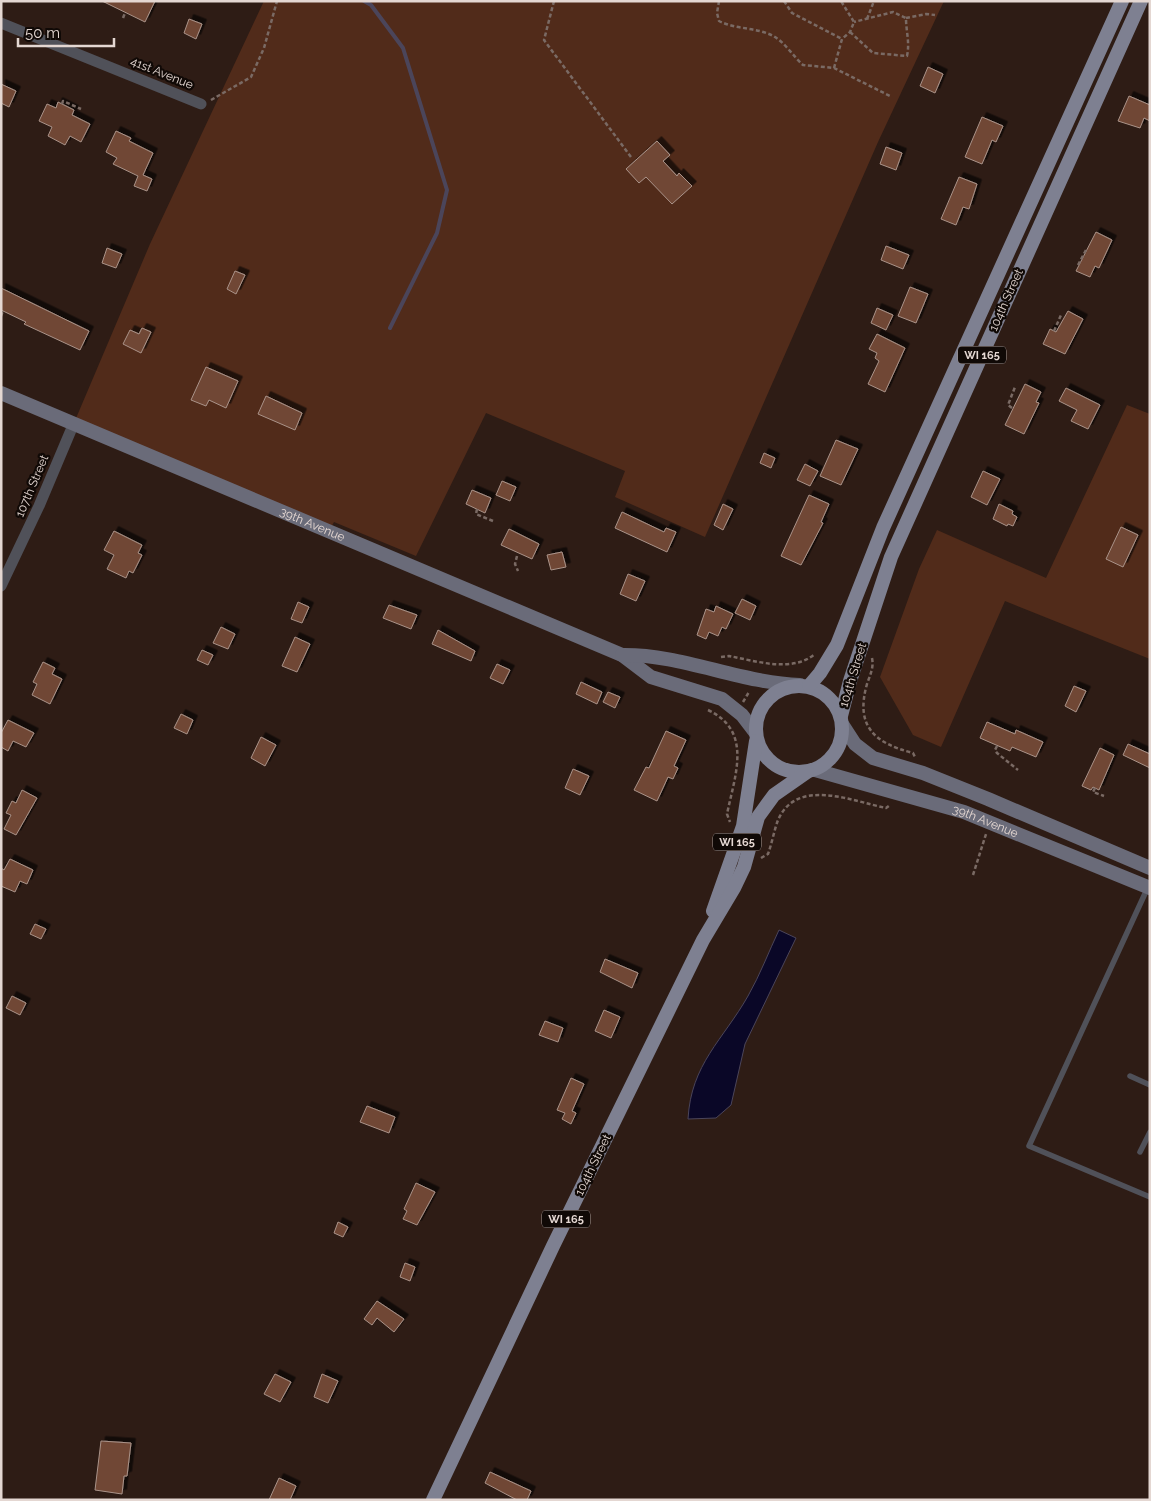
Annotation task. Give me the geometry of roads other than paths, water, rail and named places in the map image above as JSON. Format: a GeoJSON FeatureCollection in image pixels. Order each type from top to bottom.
{"type":"FeatureCollection","features":[{"type":"Feature","properties":{"kind":"main road","name":"104th Street"},"geometry":{"type":"LineString","coordinates":[[805,686],[820,673],[837,645],[883,528],[1122,1]]}},
{"type":"Feature","properties":{"kind":"main road","name":"104th Street"},"geometry":{"type":"LineString","coordinates":[[841,720],[850,681],[891,557],[1141,1]]}},
{"type":"Feature","properties":{"kind":"main road","name":"39th Avenue"},"geometry":{"type":"LineString","coordinates":[[1,394],[74,423],[622,655],[651,677],[722,698],[742,715],[756,736]]}},
{"type":"Feature","properties":{"kind":"main road","name":"39th Avenue"},"geometry":{"type":"LineString","coordinates":[[622,655],[646,654],[767,683],[805,686]]}},
{"type":"Feature","properties":{"kind":"main road"},"geometry":{"type":"LineString","coordinates":[[805,686],[823,692],[834,702],[841,720]]}},
{"type":"Feature","properties":{"kind":"main road","name":"WI 165"},"geometry":{"type":"LineString","coordinates":[[756,736],[757,717],[768,699],[786,687],[805,686]]}},
{"type":"Feature","properties":{"kind":"main road","name":"39th Avenue"},"geometry":{"type":"LineString","coordinates":[[841,720],[855,744],[873,758],[923,773],[1000,803],[1150,868]]}},
{"type":"Feature","properties":{"kind":"main road","name":"WI 165"},"geometry":{"type":"LineString","coordinates":[[811,771],[827,763],[836,752],[841,739],[841,720]]}},
{"type":"Feature","properties":{"kind":"main road","name":"104th Street"},"geometry":{"type":"LineString","coordinates":[[703,940],[743,826],[756,736]]}},
{"type":"Feature","properties":{"kind":"main road"},"geometry":{"type":"LineString","coordinates":[[756,736],[762,753],[781,770],[794,773],[811,771]]}},
{"type":"Feature","properties":{"kind":"main road","name":"104th Street"},"geometry":{"type":"LineString","coordinates":[[433,1500],[553,1246],[703,940],[734,888],[744,866],[758,817],[774,795],[811,771]]}},
{"type":"Feature","properties":{"kind":"main road","name":"39th Avenue"},"geometry":{"type":"LineString","coordinates":[[811,771],[927,800],[991,823],[1149,888]]}},
{"type":"Feature","properties":{"kind":"main road"},"geometry":{"type":"LineString","coordinates":[[991,823],[1000,803]]}},
{"type":"Feature","properties":{"kind":"street","name":"41st Avenue"},"geometry":{"type":"LineString","coordinates":[[1,23],[201,104]]}},
{"type":"Feature","properties":{"kind":"street","name":"107th Street"},"geometry":{"type":"LineString","coordinates":[[1,586],[39,506],[74,423]]}},
{"type":"Feature","properties":{"kind":"lane"},"geometry":{"type":"LineString","coordinates":[[1149,888],[1029,1146],[1150,1197]]}},
{"type":"Feature","properties":{"kind":"lane"},"geometry":{"type":"LineString","coordinates":[[1130,1076],[1150,1085]]}},
{"type":"Feature","properties":{"kind":"lane"},"geometry":{"type":"LineString","coordinates":[[1140,1152],[1150,1132]]}},
{"type":"Feature","properties":{"kind":"waterway"},"geometry":{"type":"LineString","coordinates":[[364,1],[371,5],[403,48],[447,190],[437,233],[390,328]]}}]}
